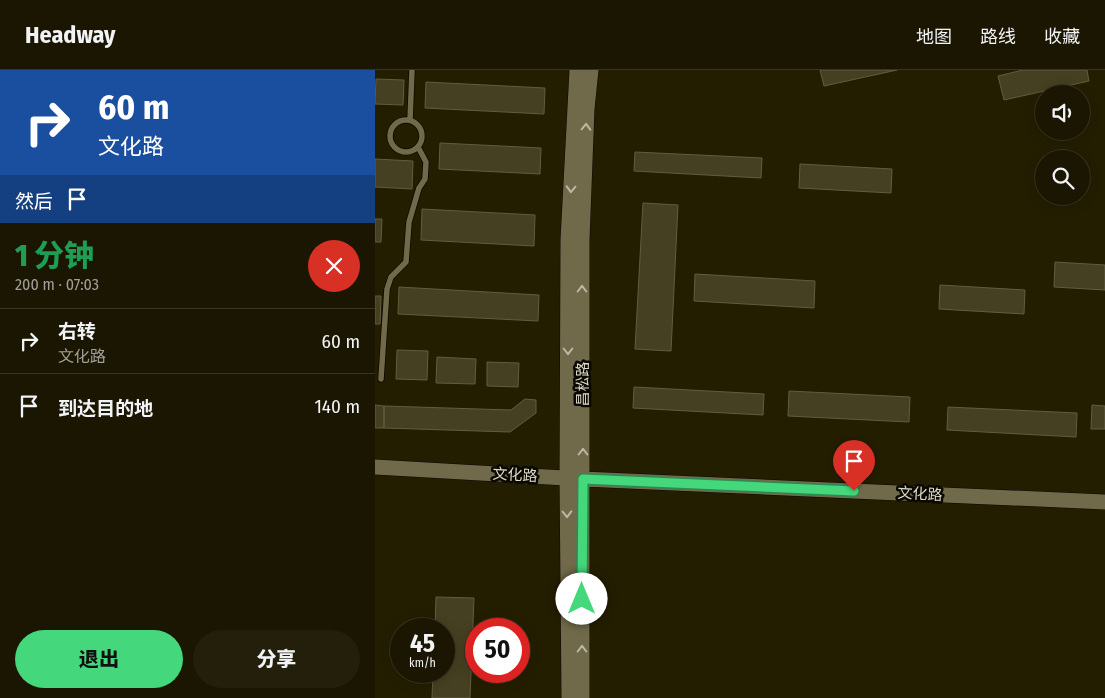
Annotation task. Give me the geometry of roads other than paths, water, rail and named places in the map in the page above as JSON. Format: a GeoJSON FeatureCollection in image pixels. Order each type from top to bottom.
{"type":"FeatureCollection","features":[{"type":"Feature","properties":{"kind":"main road","name":"昌松路"},"geometry":{"type":"LineString","coordinates":[[569,698],[567,478],[568,240],[577,70]]}},
{"type":"Feature","properties":{"kind":"main road","name":"昌松路"},"geometry":{"type":"LineString","coordinates":[[582,698],[582,240],[587,109],[591,70]]}},
{"type":"Feature","properties":{"kind":"main road","name":"文化路"},"geometry":{"type":"LineString","coordinates":[[375,467],[583,479],[1105,502]]}},
{"type":"Feature","properties":{"kind":"lane"},"geometry":{"type":"LineString","coordinates":[[409,120],[412,70]]}},
{"type":"Feature","properties":{"kind":"lane"},"geometry":{"type":"LineString","coordinates":[[404,119],[409,120],[419,126],[422,136],[418,147],[408,152],[402,152],[390,140],[391,129],[394,124],[404,119]]}},
{"type":"Feature","properties":{"kind":"lane"},"geometry":{"type":"LineString","coordinates":[[381,379],[387,289],[391,278],[406,262],[409,222],[419,188],[425,179],[426,162],[418,147]]}}]}
